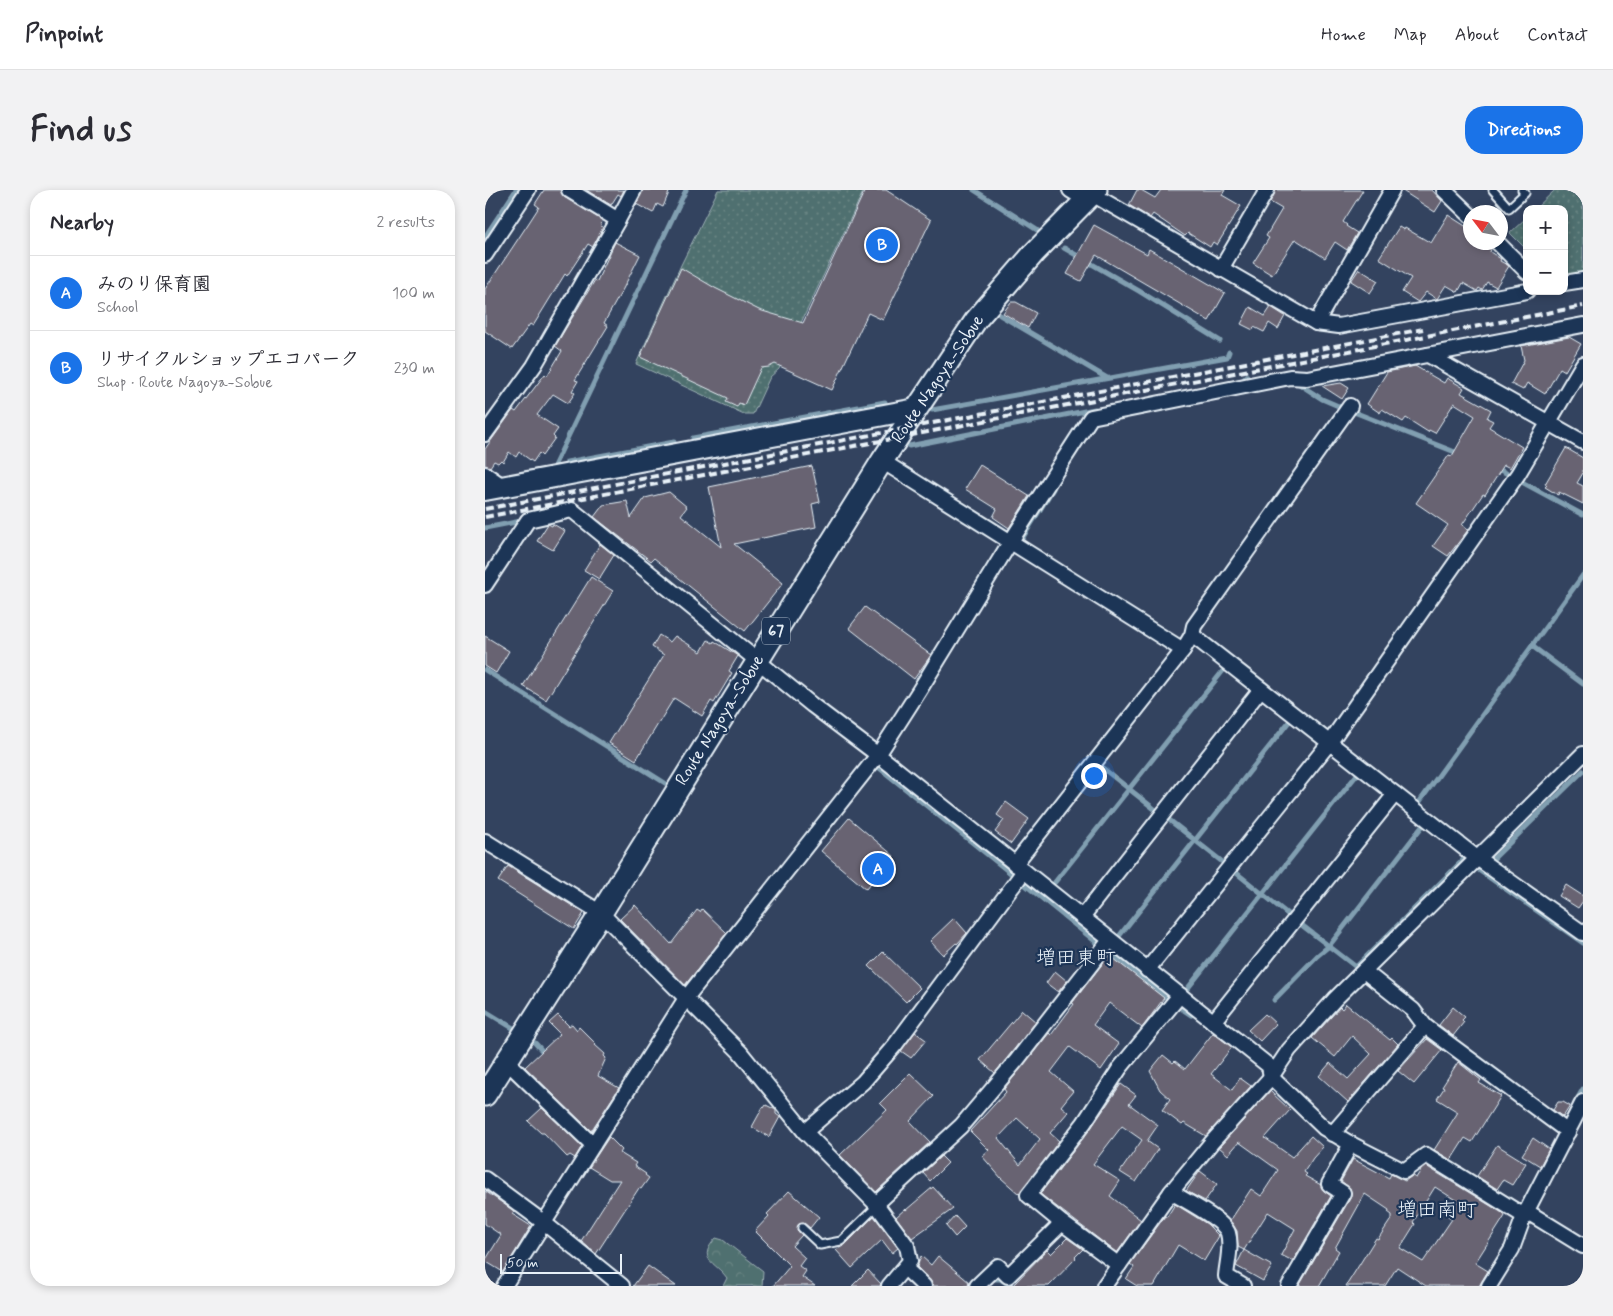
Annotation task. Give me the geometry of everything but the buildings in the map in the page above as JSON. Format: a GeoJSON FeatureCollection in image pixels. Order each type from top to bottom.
{"type":"FeatureCollection","features":[{"type":"Feature","properties":{"kind":"main road","name":"Route Nagoya-Sobue"},"geometry":{"type":"LineString","coordinates":[[485,1095],[601,913],[882,460],[916,409],[976,320],[1086,194]]}},
{"type":"Feature","properties":{"kind":"street"},"geometry":{"type":"LineString","coordinates":[[485,255],[528,190]]}},
{"type":"Feature","properties":{"kind":"street"},"geometry":{"type":"LineString","coordinates":[[569,190],[618,220]]}},
{"type":"Feature","properties":{"kind":"street"},"geometry":{"type":"LineString","coordinates":[[485,434],[534,366],[634,190]]}},
{"type":"Feature","properties":{"kind":"street"},"geometry":{"type":"LineString","coordinates":[[1221,269],[1267,190]]}},
{"type":"Feature","properties":{"kind":"street"},"geometry":{"type":"LineString","coordinates":[[1316,323],[1392,190]]}},
{"type":"Feature","properties":{"kind":"street"},"geometry":{"type":"LineString","coordinates":[[1444,190],[1463,208]]}},
{"type":"Feature","properties":{"kind":"street"},"geometry":{"type":"LineString","coordinates":[[1086,194],[1316,323],[1339,326],[1523,291]]}},
{"type":"Feature","properties":{"kind":"street"},"geometry":{"type":"LineString","coordinates":[[1505,250],[1523,268]]}},
{"type":"Feature","properties":{"kind":"street"},"geometry":{"type":"LineString","coordinates":[[1568,282],[1583,280]]}},
{"type":"Feature","properties":{"kind":"street"},"geometry":{"type":"LineString","coordinates":[[504,1286],[686,998],[878,754],[1091,417],[1290,377],[1307,378],[1583,325]]}},
{"type":"Feature","properties":{"kind":"street"},"geometry":{"type":"LineString","coordinates":[[1428,355],[1583,442]]}},
{"type":"Feature","properties":{"kind":"street"},"geometry":{"type":"LineString","coordinates":[[1147,970],[1330,742],[1517,474],[1583,364]]}},
{"type":"Feature","properties":{"kind":"street"},"geometry":{"type":"LineString","coordinates":[[805,1132],[863,1082],[895,1045],[1019,867],[1183,650],[1191,635],[1193,626],[1350,406]]}},
{"type":"Feature","properties":{"kind":"street"},"geometry":{"type":"LineString","coordinates":[[485,474],[495,489],[916,409]]}},
{"type":"Feature","properties":{"kind":"street"},"geometry":{"type":"LineString","coordinates":[[882,460],[1183,650]]}},
{"type":"Feature","properties":{"kind":"street"},"geometry":{"type":"LineString","coordinates":[[485,585],[528,520],[572,510],[812,705],[878,754],[1269,1066],[1271,1077],[1332,1134],[1405,1171],[1426,1155],[1583,1246]]}},
{"type":"Feature","properties":{"kind":"street"},"geometry":{"type":"LineString","coordinates":[[1191,635],[1477,858],[1583,933]]}},
{"type":"Feature","properties":{"kind":"street"},"geometry":{"type":"LineString","coordinates":[[1082,917],[1261,689]]}},
{"type":"Feature","properties":{"kind":"street"},"geometry":{"type":"LineString","coordinates":[[1104,1286],[1171,1192],[1212,1142],[1271,1077],[1289,1050],[1335,999],[1583,754]]}},
{"type":"Feature","properties":{"kind":"street"},"geometry":{"type":"LineString","coordinates":[[1213,1022],[1395,794]]}},
{"type":"Feature","properties":{"kind":"street"},"geometry":{"type":"LineString","coordinates":[[485,841],[601,913],[740,1052],[805,1132],[877,1205],[907,1246],[910,1261],[889,1286]]}},
{"type":"Feature","properties":{"kind":"street"},"geometry":{"type":"LineString","coordinates":[[877,1205],[961,1126],[1017,1060],[1110,940]]}},
{"type":"Feature","properties":{"kind":"street"},"geometry":{"type":"LineString","coordinates":[[1364,971],[1413,1010],[1425,1026],[1568,1132]]}},
{"type":"Feature","properties":{"kind":"street"},"geometry":{"type":"LineString","coordinates":[[1119,1265],[1028,1195],[1084,1123],[1120,1068],[1180,995]]}},
{"type":"Feature","properties":{"kind":"street"},"geometry":{"type":"LineString","coordinates":[[1332,1134],[1425,1026]]}},
{"type":"Feature","properties":{"kind":"street"},"geometry":{"type":"LineString","coordinates":[[506,1061],[593,1145]]}},
{"type":"Feature","properties":{"kind":"street"},"geometry":{"type":"LineString","coordinates":[[1489,1286],[1512,1249],[1525,1214],[1583,1102]]}},
{"type":"Feature","properties":{"kind":"street"},"geometry":{"type":"LineString","coordinates":[[1289,1286],[1343,1193],[1329,1184],[1351,1144]]}},
{"type":"Feature","properties":{"kind":"street"},"geometry":{"type":"LineString","coordinates":[[485,1179],[543,1222],[622,1286]]}},
{"type":"Feature","properties":{"kind":"street"},"geometry":{"type":"LineString","coordinates":[[1171,1192],[1219,1222],[1228,1232],[1229,1244],[1226,1276],[1243,1286]]}},
{"type":"Feature","properties":{"kind":"street"},"geometry":{"type":"LineString","coordinates":[[977,1286],[998,1266],[1009,1276],[1062,1223]]}},
{"type":"Feature","properties":{"kind":"street"},"geometry":{"type":"LineString","coordinates":[[905,1268],[924,1286]]}},
{"type":"Feature","properties":{"kind":"lane"},"geometry":{"type":"LineString","coordinates":[[1493,190],[1509,208],[1525,193],[1522,190]]}},
{"type":"Feature","properties":{"kind":"lane"},"geometry":{"type":"LineString","coordinates":[[802,1228],[820,1245],[841,1241],[877,1205]]}},
{"type":"Feature","properties":{"kind":"green space"},"geometry":{"type":"Polygon","coordinates":[[[718,190],[864,190],[779,369],[770,377],[753,414],[744,414],[636,364],[718,190]]]}},
{"type":"Feature","properties":{"kind":"green space"},"geometry":{"type":"Polygon","coordinates":[[[1555,190],[1583,190],[1583,272],[1568,275],[1568,205],[1539,205],[1555,190]]]}},
{"type":"Feature","properties":{"kind":"green space"},"geometry":{"type":"Polygon","coordinates":[[[1523,221],[1523,246],[1510,233],[1523,221]]]}},
{"type":"Feature","properties":{"kind":"green space"},"geometry":{"type":"Polygon","coordinates":[[[716,1238],[723,1240],[763,1271],[762,1286],[723,1286],[727,1278],[709,1260],[708,1256],[710,1245],[716,1238]]]}},
{"type":"Feature","properties":{"kind":"waterway"},"geometry":{"type":"LineString","coordinates":[[485,237],[516,190]]}},
{"type":"Feature","properties":{"kind":"waterway"},"geometry":{"type":"LineString","coordinates":[[555,464],[686,190]]}},
{"type":"Feature","properties":{"kind":"waterway"},"geometry":{"type":"LineString","coordinates":[[974,190],[1037,230]]}},
{"type":"Feature","properties":{"kind":"waterway"},"geometry":{"type":"LineString","coordinates":[[1064,248],[1220,341]]}},
{"type":"Feature","properties":{"kind":"waterway"},"geometry":{"type":"LineString","coordinates":[[1000,315],[1107,378]]}},
{"type":"Feature","properties":{"kind":"waterway"},"geometry":{"type":"LineString","coordinates":[[932,410],[1227,357],[1229,352]]}},
{"type":"Feature","properties":{"kind":"waterway"},"geometry":{"type":"LineString","coordinates":[[1238,381],[1243,380],[1247,376]]}},
{"type":"Feature","properties":{"kind":"waterway"},"geometry":{"type":"LineString","coordinates":[[1299,384],[1322,399],[1343,408]]}},
{"type":"Feature","properties":{"kind":"waterway"},"geometry":{"type":"LineString","coordinates":[[693,438],[885,402]]}},
{"type":"Feature","properties":{"kind":"waterway"},"geometry":{"type":"LineString","coordinates":[[909,446],[1095,409]]}},
{"type":"Feature","properties":{"kind":"waterway"},"geometry":{"type":"LineString","coordinates":[[1354,412],[1460,454]]}},
{"type":"Feature","properties":{"kind":"waterway"},"geometry":{"type":"LineString","coordinates":[[567,462],[674,442]]}},
{"type":"Feature","properties":{"kind":"waterway"},"geometry":{"type":"LineString","coordinates":[[1496,468],[1510,475]]}},
{"type":"Feature","properties":{"kind":"waterway"},"geometry":{"type":"LineString","coordinates":[[1520,481],[1583,515]]}},
{"type":"Feature","properties":{"kind":"waterway"},"geometry":{"type":"LineString","coordinates":[[1024,544],[1020,542],[1053,489]]}},
{"type":"Feature","properties":{"kind":"waterway"},"geometry":{"type":"LineString","coordinates":[[485,528],[521,521]]}},
{"type":"Feature","properties":{"kind":"waterway"},"geometry":{"type":"LineString","coordinates":[[1422,807],[1418,804],[1583,575]]}},
{"type":"Feature","properties":{"kind":"waterway"},"geometry":{"type":"LineString","coordinates":[[1532,646],[1583,684]]}},
{"type":"Feature","properties":{"kind":"waterway"},"geometry":{"type":"LineString","coordinates":[[1055,882],[1226,667]]}},
{"type":"Feature","properties":{"kind":"waterway"},"geometry":{"type":"LineString","coordinates":[[485,670],[665,783]]}},
{"type":"Feature","properties":{"kind":"waterway"},"geometry":{"type":"LineString","coordinates":[[1120,935],[1292,718]]}},
{"type":"Feature","properties":{"kind":"waterway"},"geometry":{"type":"LineString","coordinates":[[874,770],[877,766],[1013,875]]}},
{"type":"Feature","properties":{"kind":"waterway"},"geometry":{"type":"LineString","coordinates":[[1100,766],[1157,811]]}},
{"type":"Feature","properties":{"kind":"waterway"},"geometry":{"type":"LineString","coordinates":[[1491,861],[1583,771]]}},
{"type":"Feature","properties":{"kind":"waterway"},"geometry":{"type":"LineString","coordinates":[[1188,988],[1359,772]]}},
{"type":"Feature","properties":{"kind":"waterway"},"geometry":{"type":"LineString","coordinates":[[1168,819],[1225,864]]}},
{"type":"Feature","properties":{"kind":"waterway"},"geometry":{"type":"LineString","coordinates":[[1274,1000],[1329,946],[1424,824]]}},
{"type":"Feature","properties":{"kind":"waterway"},"geometry":{"type":"LineString","coordinates":[[1299,923],[1356,967],[1466,857]]}},
{"type":"Feature","properties":{"kind":"waterway"},"geometry":{"type":"LineString","coordinates":[[1234,871],[1290,916]]}},
{"type":"Feature","properties":{"kind":"waterway"},"geometry":{"type":"LineString","coordinates":[[1480,871],[1583,943]]}},
{"type":"Feature","properties":{"kind":"waterway"},"geometry":{"type":"LineString","coordinates":[[1023,883],[1100,945]]}},
{"type":"Feature","properties":{"kind":"waterway"},"geometry":{"type":"LineString","coordinates":[[1109,952],[1166,997]]}},
{"type":"Feature","properties":{"kind":"waterway"},"geometry":{"type":"LineString","coordinates":[[1179,1007],[1191,1015]]}},
{"type":"Feature","properties":{"kind":"waterway"},"geometry":{"type":"LineString","coordinates":[[485,1011],[513,1028]]}},
{"type":"Feature","properties":{"kind":"waterway"},"geometry":{"type":"LineString","coordinates":[[535,1043],[547,1056]]}},
{"type":"Feature","properties":{"kind":"waterway"},"geometry":{"type":"LineString","coordinates":[[1575,1103],[1583,1089]]}},
{"type":"Feature","properties":{"kind":"waterway"},"geometry":{"type":"LineString","coordinates":[[990,1280],[1000,1279],[1011,1286]]}},
{"type":"Feature","properties":{"kind":"railway"},"geometry":{"type":"LineString","coordinates":[[485,517],[1583,306]]}},
{"type":"Feature","properties":{"kind":"railway"},"geometry":{"type":"LineString","coordinates":[[485,509],[1423,329]]}},
{"type":"Feature","properties":{"kind":"place","name":"リサイクルショップエコパーク"},"geometry":{"type":"Point","coordinates":[882,245]}},
{"type":"Feature","properties":{"kind":"place","name":"みのり保育園"},"geometry":{"type":"Point","coordinates":[878,869]}},
{"type":"Feature","properties":{"kind":"district","name":"増田東町"},"geometry":{"type":"Point","coordinates":[1076,958]}},
{"type":"Feature","properties":{"kind":"district","name":"増田南町"},"geometry":{"type":"Point","coordinates":[1437,1210]}}]}
